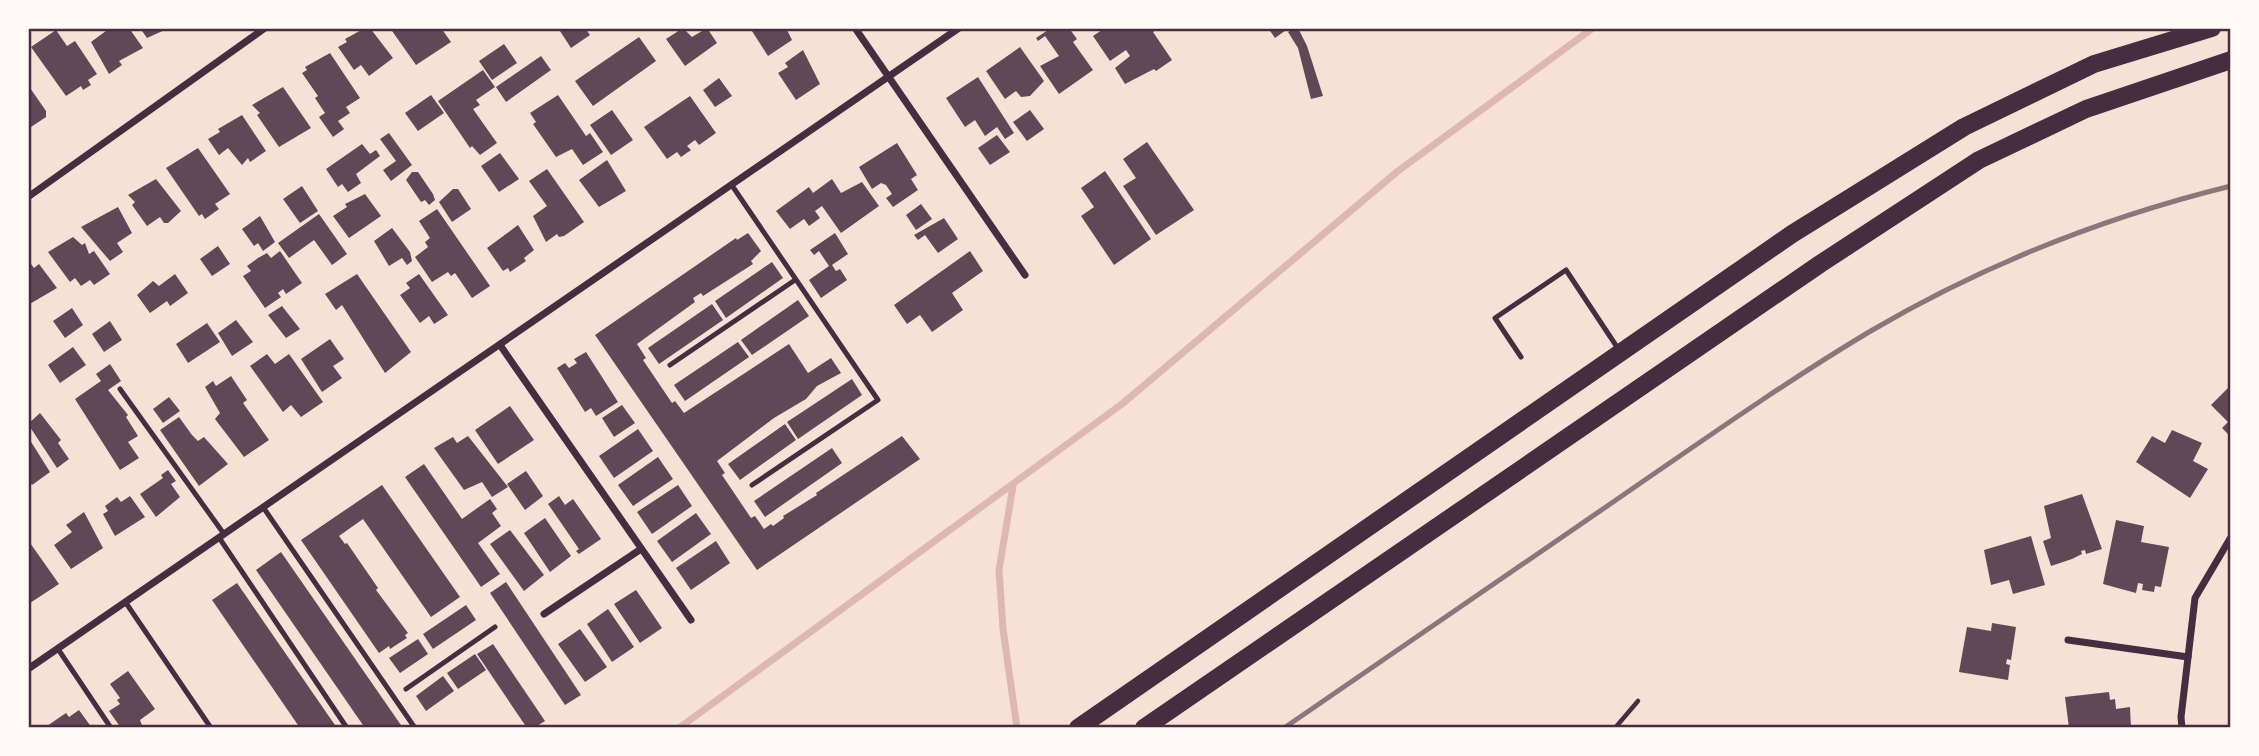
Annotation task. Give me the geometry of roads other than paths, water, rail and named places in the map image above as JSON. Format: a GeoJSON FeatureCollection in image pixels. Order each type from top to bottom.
{"type":"FeatureCollection","features":[{"type":"Feature","properties":{"kind":"main road"},"geometry":{"type":"LineString","coordinates":[[1079,728],[1792,234],[1964,127],[2094,64],[2212,28]]}},
{"type":"Feature","properties":{"kind":"main road"},"geometry":{"type":"LineString","coordinates":[[1144,728],[1820,264],[1979,160],[2086,109],[2231,60]]}},
{"type":"Feature","properties":{"kind":"street"},"geometry":{"type":"LineString","coordinates":[[28,197],[265,28]]}},
{"type":"Feature","properties":{"kind":"street"},"geometry":{"type":"LineString","coordinates":[[855,28],[1025,275]]}},
{"type":"Feature","properties":{"kind":"street"},"geometry":{"type":"LineString","coordinates":[[28,669],[733,187],[959,28]]}},
{"type":"Feature","properties":{"kind":"street"},"geometry":{"type":"LineString","coordinates":[[500,345],[691,620]]}},
{"type":"Feature","properties":{"kind":"street"},"geometry":{"type":"LineString","coordinates":[[2182,728],[2180,717],[2195,598],[2231,537]]}},
{"type":"Feature","properties":{"kind":"street"},"geometry":{"type":"LineString","coordinates":[[544,614],[641,549]]}},
{"type":"Feature","properties":{"kind":"street"},"geometry":{"type":"LineString","coordinates":[[2068,640],[2188,657]]}},
{"type":"Feature","properties":{"kind":"lane"},"geometry":{"type":"LineString","coordinates":[[733,187],[878,400],[752,485]]}},
{"type":"Feature","properties":{"kind":"lane"},"geometry":{"type":"LineString","coordinates":[[1521,357],[1495,318],[1566,270],[1620,353]]}},
{"type":"Feature","properties":{"kind":"lane"},"geometry":{"type":"LineString","coordinates":[[670,365],[795,280]]}},
{"type":"Feature","properties":{"kind":"lane"},"geometry":{"type":"LineString","coordinates":[[120,389],[348,728]]}},
{"type":"Feature","properties":{"kind":"lane"},"geometry":{"type":"LineString","coordinates":[[263,507],[415,728]]}},
{"type":"Feature","properties":{"kind":"lane"},"geometry":{"type":"LineString","coordinates":[[126,603],[211,728]]}},
{"type":"Feature","properties":{"kind":"lane"},"geometry":{"type":"LineString","coordinates":[[406,689],[495,627]]}},
{"type":"Feature","properties":{"kind":"lane"},"geometry":{"type":"LineString","coordinates":[[58,649],[111,728]]}},
{"type":"Feature","properties":{"kind":"waterway"},"geometry":{"type":"LineString","coordinates":[[679,728],[1122,404],[1398,171],[1593,28]]}},
{"type":"Feature","properties":{"kind":"waterway"},"geometry":{"type":"LineString","coordinates":[[1013,486],[999,570],[1003,629],[1017,728]]}},
{"type":"Feature","properties":{"kind":"railway"},"geometry":{"type":"LineString","coordinates":[[1284,728],[1741,414],[1869,332],[1955,286],[2045,246],[2137,213],[2231,186]]}}]}
